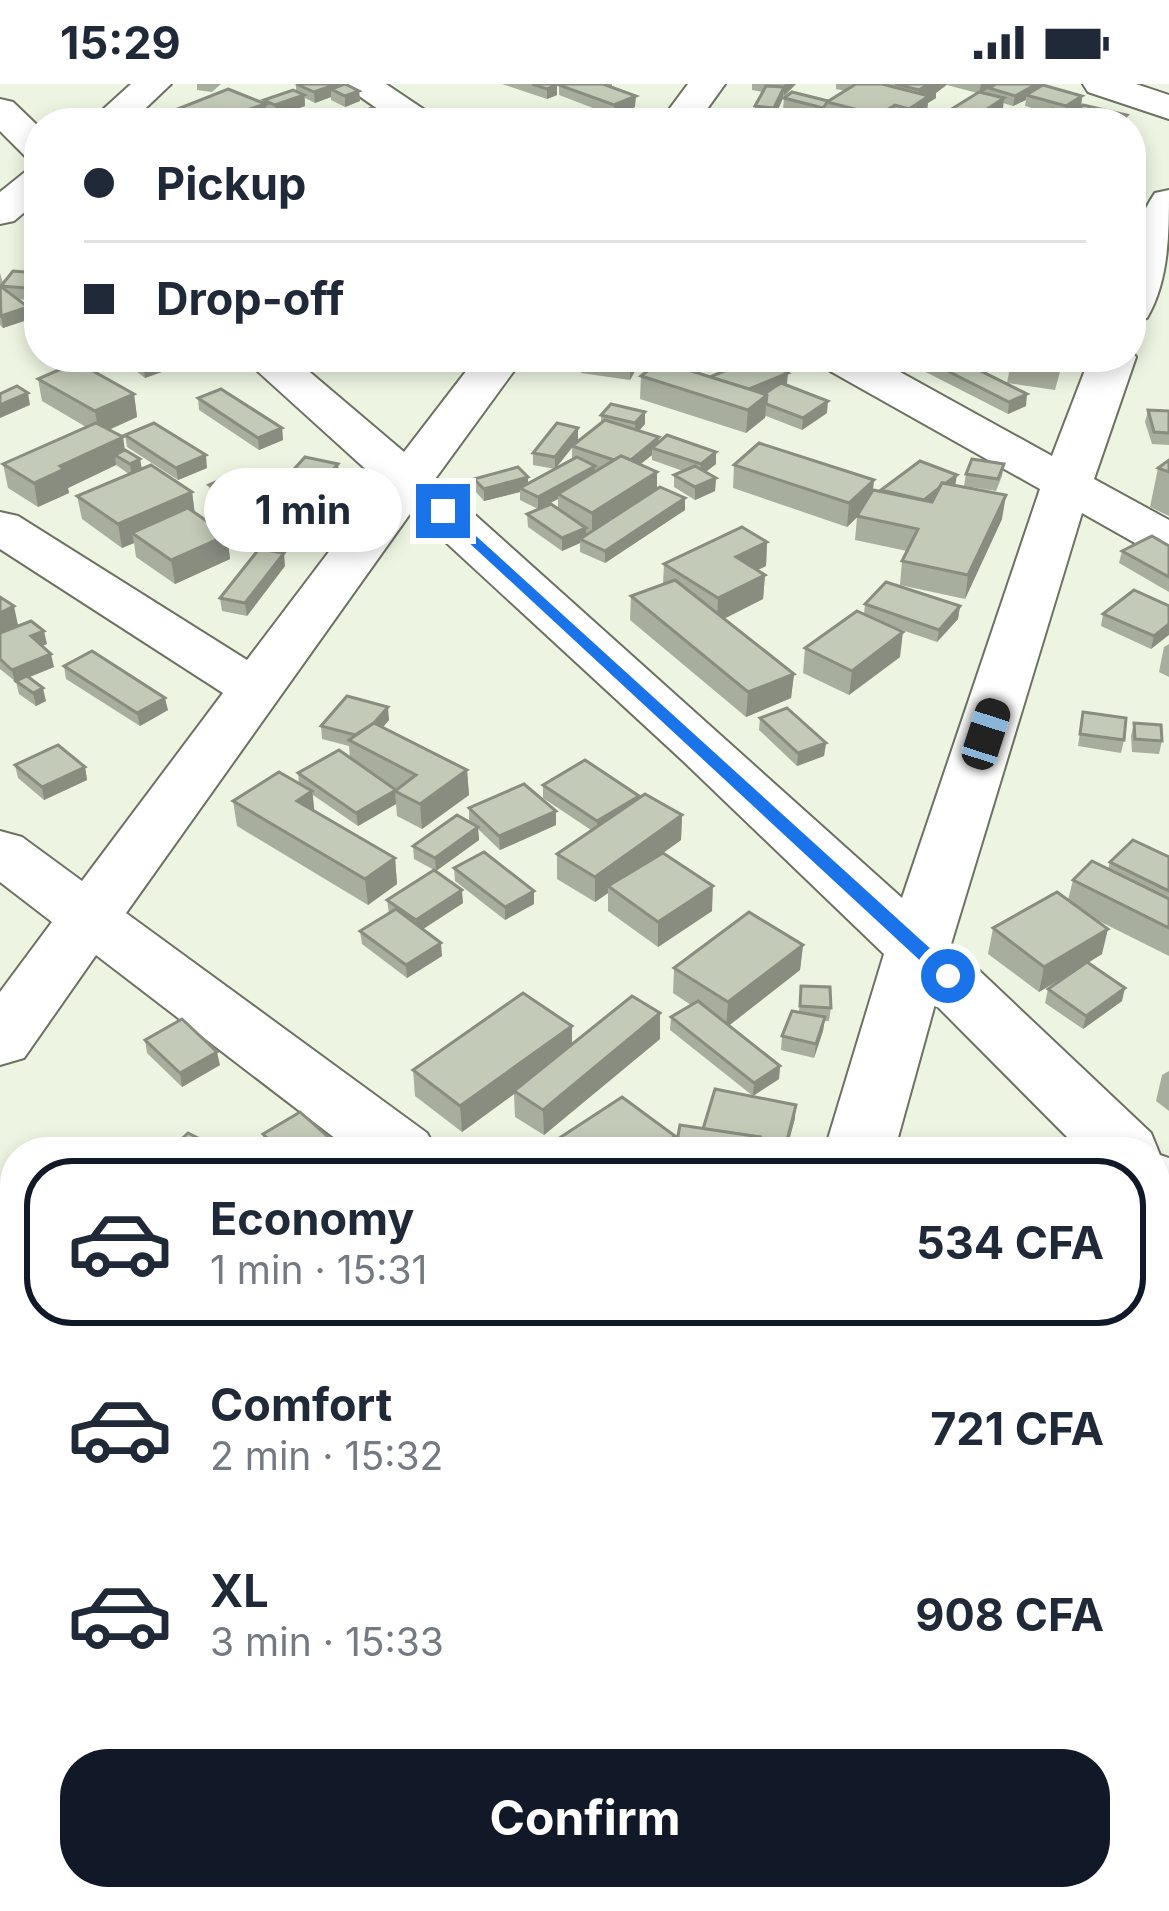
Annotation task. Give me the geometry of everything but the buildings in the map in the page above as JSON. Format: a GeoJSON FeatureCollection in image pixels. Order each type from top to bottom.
{"type":"FeatureCollection","features":[{"type":"Feature","properties":{"kind":"street"},"geometry":{"type":"LineString","coordinates":[[125,108],[153,84]]}},
{"type":"Feature","properties":{"kind":"street"},"geometry":{"type":"LineString","coordinates":[[360,84],[400,108]]}},
{"type":"Feature","properties":{"kind":"street"},"geometry":{"type":"LineString","coordinates":[[1101,84],[1169,108]]}},
{"type":"Feature","properties":{"kind":"street"},"geometry":{"type":"LineString","coordinates":[[0,110],[24,133]]}},
{"type":"Feature","properties":{"kind":"street"},"geometry":{"type":"LineString","coordinates":[[0,212],[24,192]]}},
{"type":"Feature","properties":{"kind":"street"},"geometry":{"type":"LineString","coordinates":[[1146,271],[1168,215]]}},
{"type":"Feature","properties":{"kind":"street"},"geometry":{"type":"LineString","coordinates":[[283,372],[409,480],[918,946],[1111,1137]]}},
{"type":"Feature","properties":{"kind":"street"},"geometry":{"type":"LineString","coordinates":[[0,1041],[490,372]]}},
{"type":"Feature","properties":{"kind":"street"},"geometry":{"type":"LineString","coordinates":[[867,372],[1169,541]]}},
{"type":"Feature","properties":{"kind":"street"},"geometry":{"type":"LineString","coordinates":[[864,1137],[918,946],[1066,480],[1107,372]]}},
{"type":"Feature","properties":{"kind":"street"},"geometry":{"type":"LineString","coordinates":[[0,527],[255,689]]}},
{"type":"Feature","properties":{"kind":"street"},"geometry":{"type":"LineString","coordinates":[[0,851],[382,1137]]}},
{"type":"Feature","properties":{"kind":"route"},"geometry":{"type":"LineString","coordinates":[[443,511],[948,976]]}}]}
